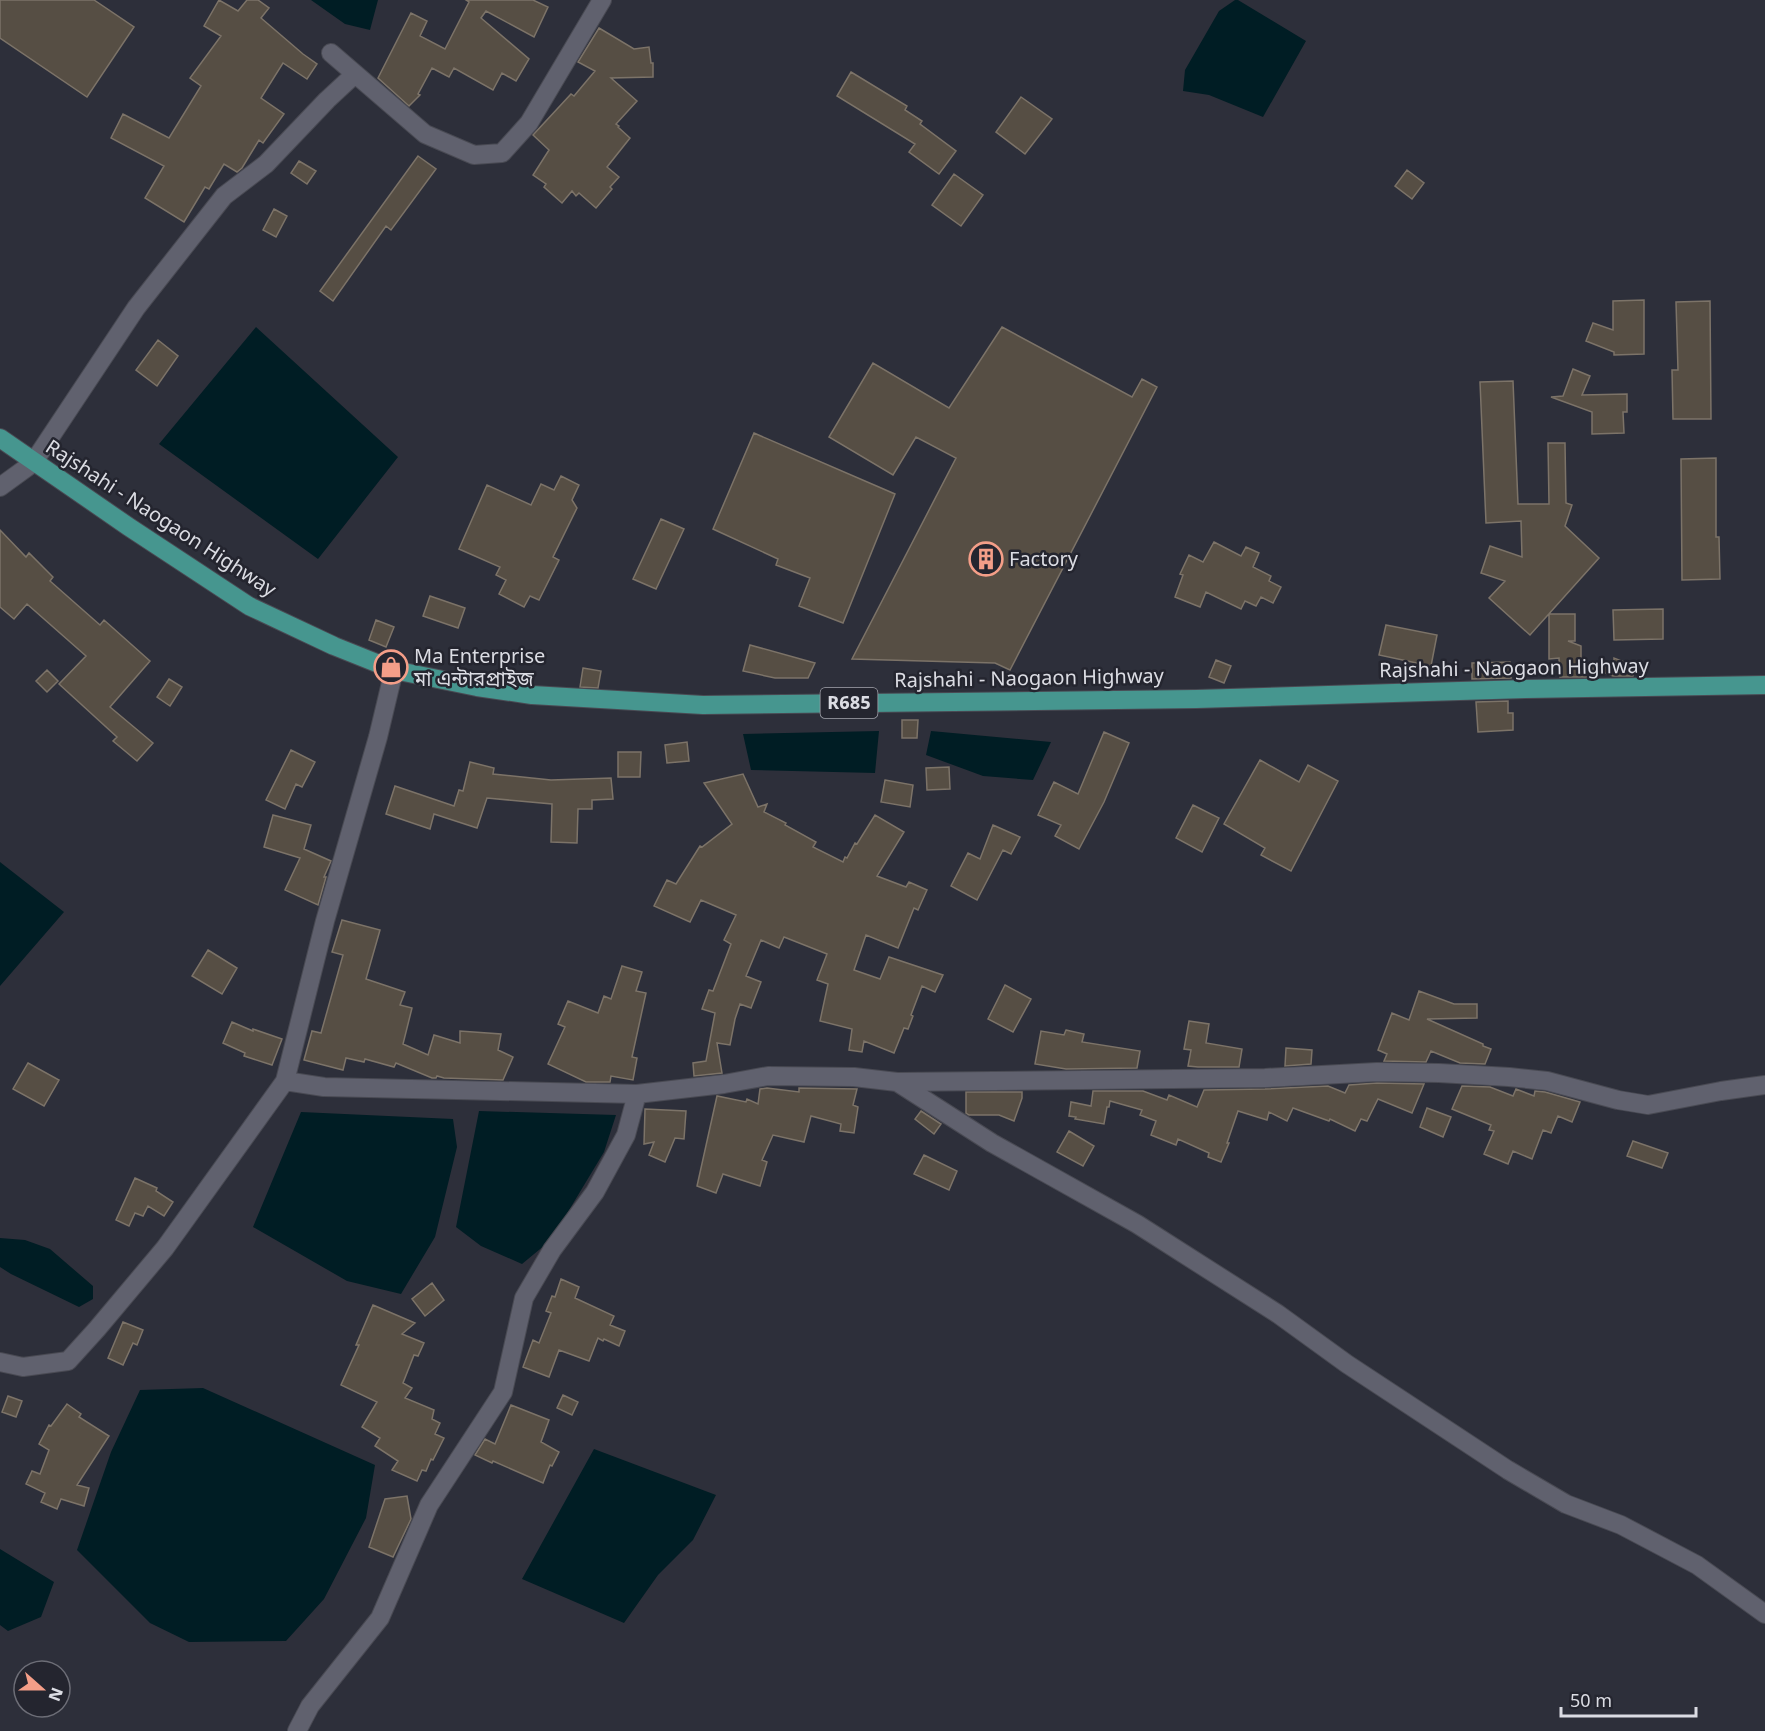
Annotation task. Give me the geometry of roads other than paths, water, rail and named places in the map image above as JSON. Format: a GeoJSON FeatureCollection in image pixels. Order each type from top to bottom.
{"type":"FeatureCollection","features":[{"type":"Feature","properties":{"kind":"main road","name":"Rajshahi - Naogaon Highway"},"geometry":{"type":"LineString","coordinates":[[0,438],[129,528],[249,606],[334,646],[394,670],[477,687],[532,695],[703,705],[1196,699],[1526,689],[1765,685]]}},
{"type":"Feature","properties":{"kind":"street"},"geometry":{"type":"LineString","coordinates":[[331,53],[425,134],[474,155],[502,153],[529,123],[602,0]]}},
{"type":"Feature","properties":{"kind":"street"},"geometry":{"type":"LineString","coordinates":[[0,487],[33,463],[136,308],[224,196],[266,164],[355,74]]}},
{"type":"Feature","properties":{"kind":"street"},"geometry":{"type":"LineString","coordinates":[[0,1362],[23,1367],[68,1360],[98,1329],[165,1248],[285,1081],[325,921],[378,737],[394,670]]}},
{"type":"Feature","properties":{"kind":"street"},"geometry":{"type":"LineString","coordinates":[[285,1081],[324,1087],[637,1094],[724,1084],[768,1076],[854,1077],[897,1082],[1265,1078],[1377,1072],[1439,1073],[1547,1081],[1618,1100],[1648,1105],[1765,1085]]}},
{"type":"Feature","properties":{"kind":"street"},"geometry":{"type":"LineString","coordinates":[[897,1082],[992,1143],[1137,1224],[1278,1314],[1347,1364],[1508,1470],[1566,1504],[1621,1525],[1697,1565],[1765,1614]]}},
{"type":"Feature","properties":{"kind":"street"},"geometry":{"type":"LineString","coordinates":[[297,1731],[310,1706],[380,1618],[429,1505],[503,1392],[524,1298],[552,1250],[600,1183],[626,1135],[637,1094]]}},
{"type":"Feature","properties":{"kind":"water"},"geometry":{"type":"Polygon","coordinates":[[[311,0],[378,0],[370,30],[345,24],[311,0]]]}},
{"type":"Feature","properties":{"kind":"water"},"geometry":{"type":"Polygon","coordinates":[[[1235,0],[1306,41],[1263,117],[1209,95],[1183,91],[1185,70],[1219,11],[1235,0]]]}},
{"type":"Feature","properties":{"kind":"water"},"geometry":{"type":"Polygon","coordinates":[[[256,327],[398,457],[318,559],[159,444],[256,327]]]}},
{"type":"Feature","properties":{"kind":"water"},"geometry":{"type":"Polygon","coordinates":[[[879,731],[875,773],[751,770],[743,734],[879,731]]]}},
{"type":"Feature","properties":{"kind":"water"},"geometry":{"type":"Polygon","coordinates":[[[931,731],[1051,742],[1033,780],[983,776],[926,755],[931,731]]]}},
{"type":"Feature","properties":{"kind":"water"},"geometry":{"type":"Polygon","coordinates":[[[0,862],[64,912],[0,986],[0,862]]]}},
{"type":"Feature","properties":{"kind":"water"},"geometry":{"type":"Polygon","coordinates":[[[479,1111],[616,1115],[604,1152],[551,1240],[522,1264],[481,1246],[456,1227],[479,1111]]]}},
{"type":"Feature","properties":{"kind":"water"},"geometry":{"type":"Polygon","coordinates":[[[301,1112],[453,1119],[457,1147],[435,1237],[401,1294],[347,1281],[253,1227],[301,1112]]]}},
{"type":"Feature","properties":{"kind":"water"},"geometry":{"type":"Polygon","coordinates":[[[0,1238],[25,1240],[50,1249],[93,1286],[93,1299],[79,1307],[0,1267],[0,1238]]]}},
{"type":"Feature","properties":{"kind":"water"},"geometry":{"type":"Polygon","coordinates":[[[203,1388],[375,1465],[366,1518],[324,1599],[286,1641],[189,1642],[150,1623],[77,1550],[111,1452],[140,1390],[203,1388]]]}},
{"type":"Feature","properties":{"kind":"water"},"geometry":{"type":"Polygon","coordinates":[[[594,1449],[716,1495],[693,1540],[658,1575],[624,1623],[522,1579],[594,1449]]]}},
{"type":"Feature","properties":{"kind":"water"},"geometry":{"type":"Polygon","coordinates":[[[0,1549],[54,1582],[41,1617],[8,1631],[0,1625],[0,1549]]]}},
{"type":"Feature","properties":{"kind":"place","name":"Factory"},"geometry":{"type":"Point","coordinates":[986,559]}},
{"type":"Feature","properties":{"kind":"place","name":"Ma Enterprise মা এন্টারপ্রাইজ"},"geometry":{"type":"Point","coordinates":[391,667]}}]}
